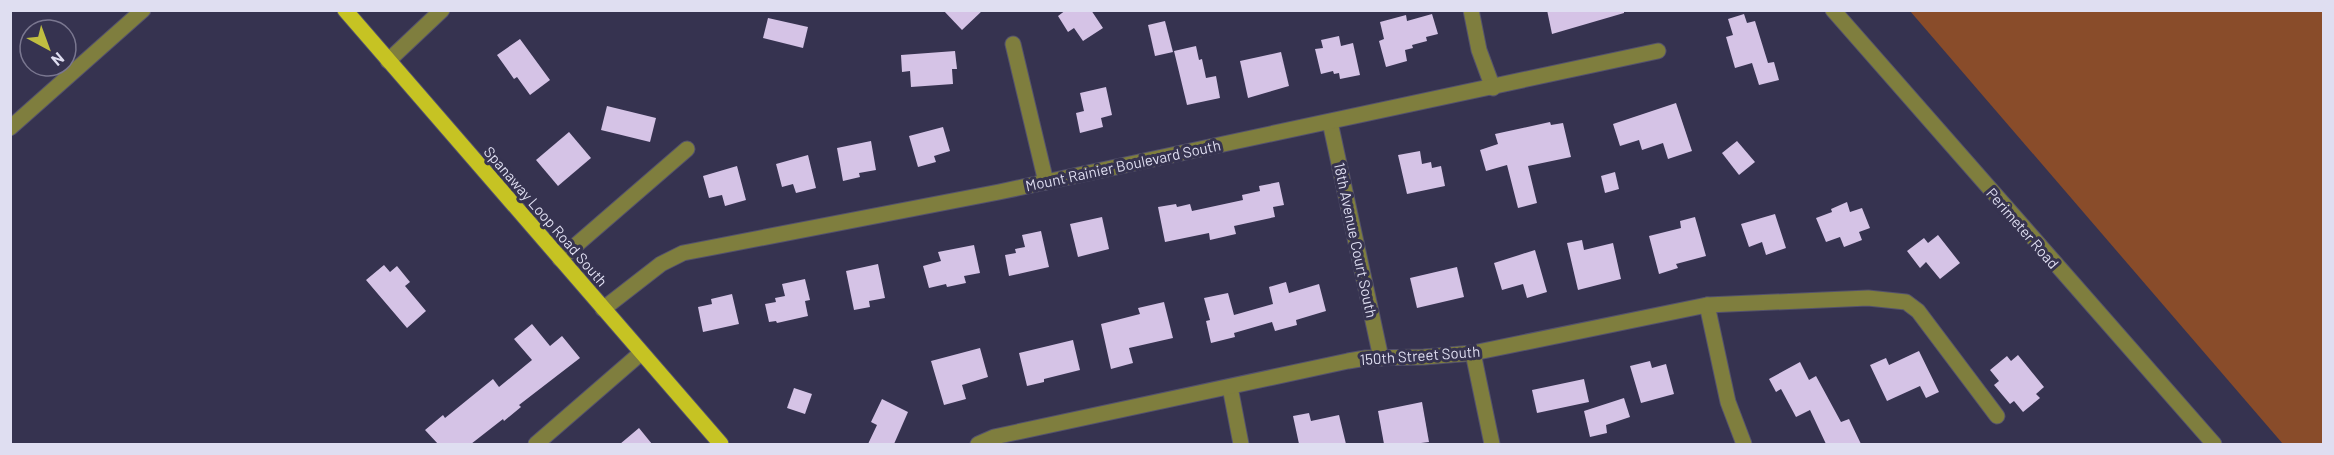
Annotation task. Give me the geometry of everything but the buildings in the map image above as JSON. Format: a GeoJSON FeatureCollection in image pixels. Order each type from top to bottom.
{"type":"FeatureCollection","features":[{"type":"Feature","properties":{"kind":"main road","name":"Spanaway Loop Road South"},"geometry":{"type":"LineString","coordinates":[[345,10],[721,444]]}},
{"type":"Feature","properties":{"kind":"street"},"geometry":{"type":"LineString","coordinates":[[10,128],[143,10]]}},
{"type":"Feature","properties":{"kind":"street"},"geometry":{"type":"LineString","coordinates":[[388,61],[442,10]]}},
{"type":"Feature","properties":{"kind":"street"},"geometry":{"type":"LineString","coordinates":[[1471,10],[1479,50],[1493,88]]}},
{"type":"Feature","properties":{"kind":"street","name":"Perimeter Road"},"geometry":{"type":"LineString","coordinates":[[1833,10],[2214,444]]}},
{"type":"Feature","properties":{"kind":"street"},"geometry":{"type":"LineString","coordinates":[[1013,44],[1046,182]]}},
{"type":"Feature","properties":{"kind":"street","name":"Mount Rainier Boulevard South"},"geometry":{"type":"LineString","coordinates":[[603,309],[661,264],[683,253],[1046,182],[1658,51]]}},
{"type":"Feature","properties":{"kind":"street","name":"18th Avenue Court South"},"geometry":{"type":"LineString","coordinates":[[1330,122],[1381,358]]}},
{"type":"Feature","properties":{"kind":"street"},"geometry":{"type":"LineString","coordinates":[[560,259],[687,149]]}},
{"type":"Feature","properties":{"kind":"street","name":"150th Street South"},"geometry":{"type":"LineString","coordinates":[[978,444],[994,437],[1348,360],[1473,353],[1707,305],[1868,298],[1906,302],[1918,311],[1997,416]]}},
{"type":"Feature","properties":{"kind":"street"},"geometry":{"type":"LineString","coordinates":[[1707,305],[1728,402],[1744,444]]}},
{"type":"Feature","properties":{"kind":"street"},"geometry":{"type":"LineString","coordinates":[[536,444],[641,353]]}},
{"type":"Feature","properties":{"kind":"street"},"geometry":{"type":"LineString","coordinates":[[1473,353],[1492,444]]}},
{"type":"Feature","properties":{"kind":"street"},"geometry":{"type":"LineString","coordinates":[[1230,387],[1240,444]]}},
{"type":"Feature","properties":{"kind":"shaded area"},"geometry":{"type":"Polygon","coordinates":[[[1910,11],[2323,11],[2323,444],[2283,444],[1910,11]]]}}]}
